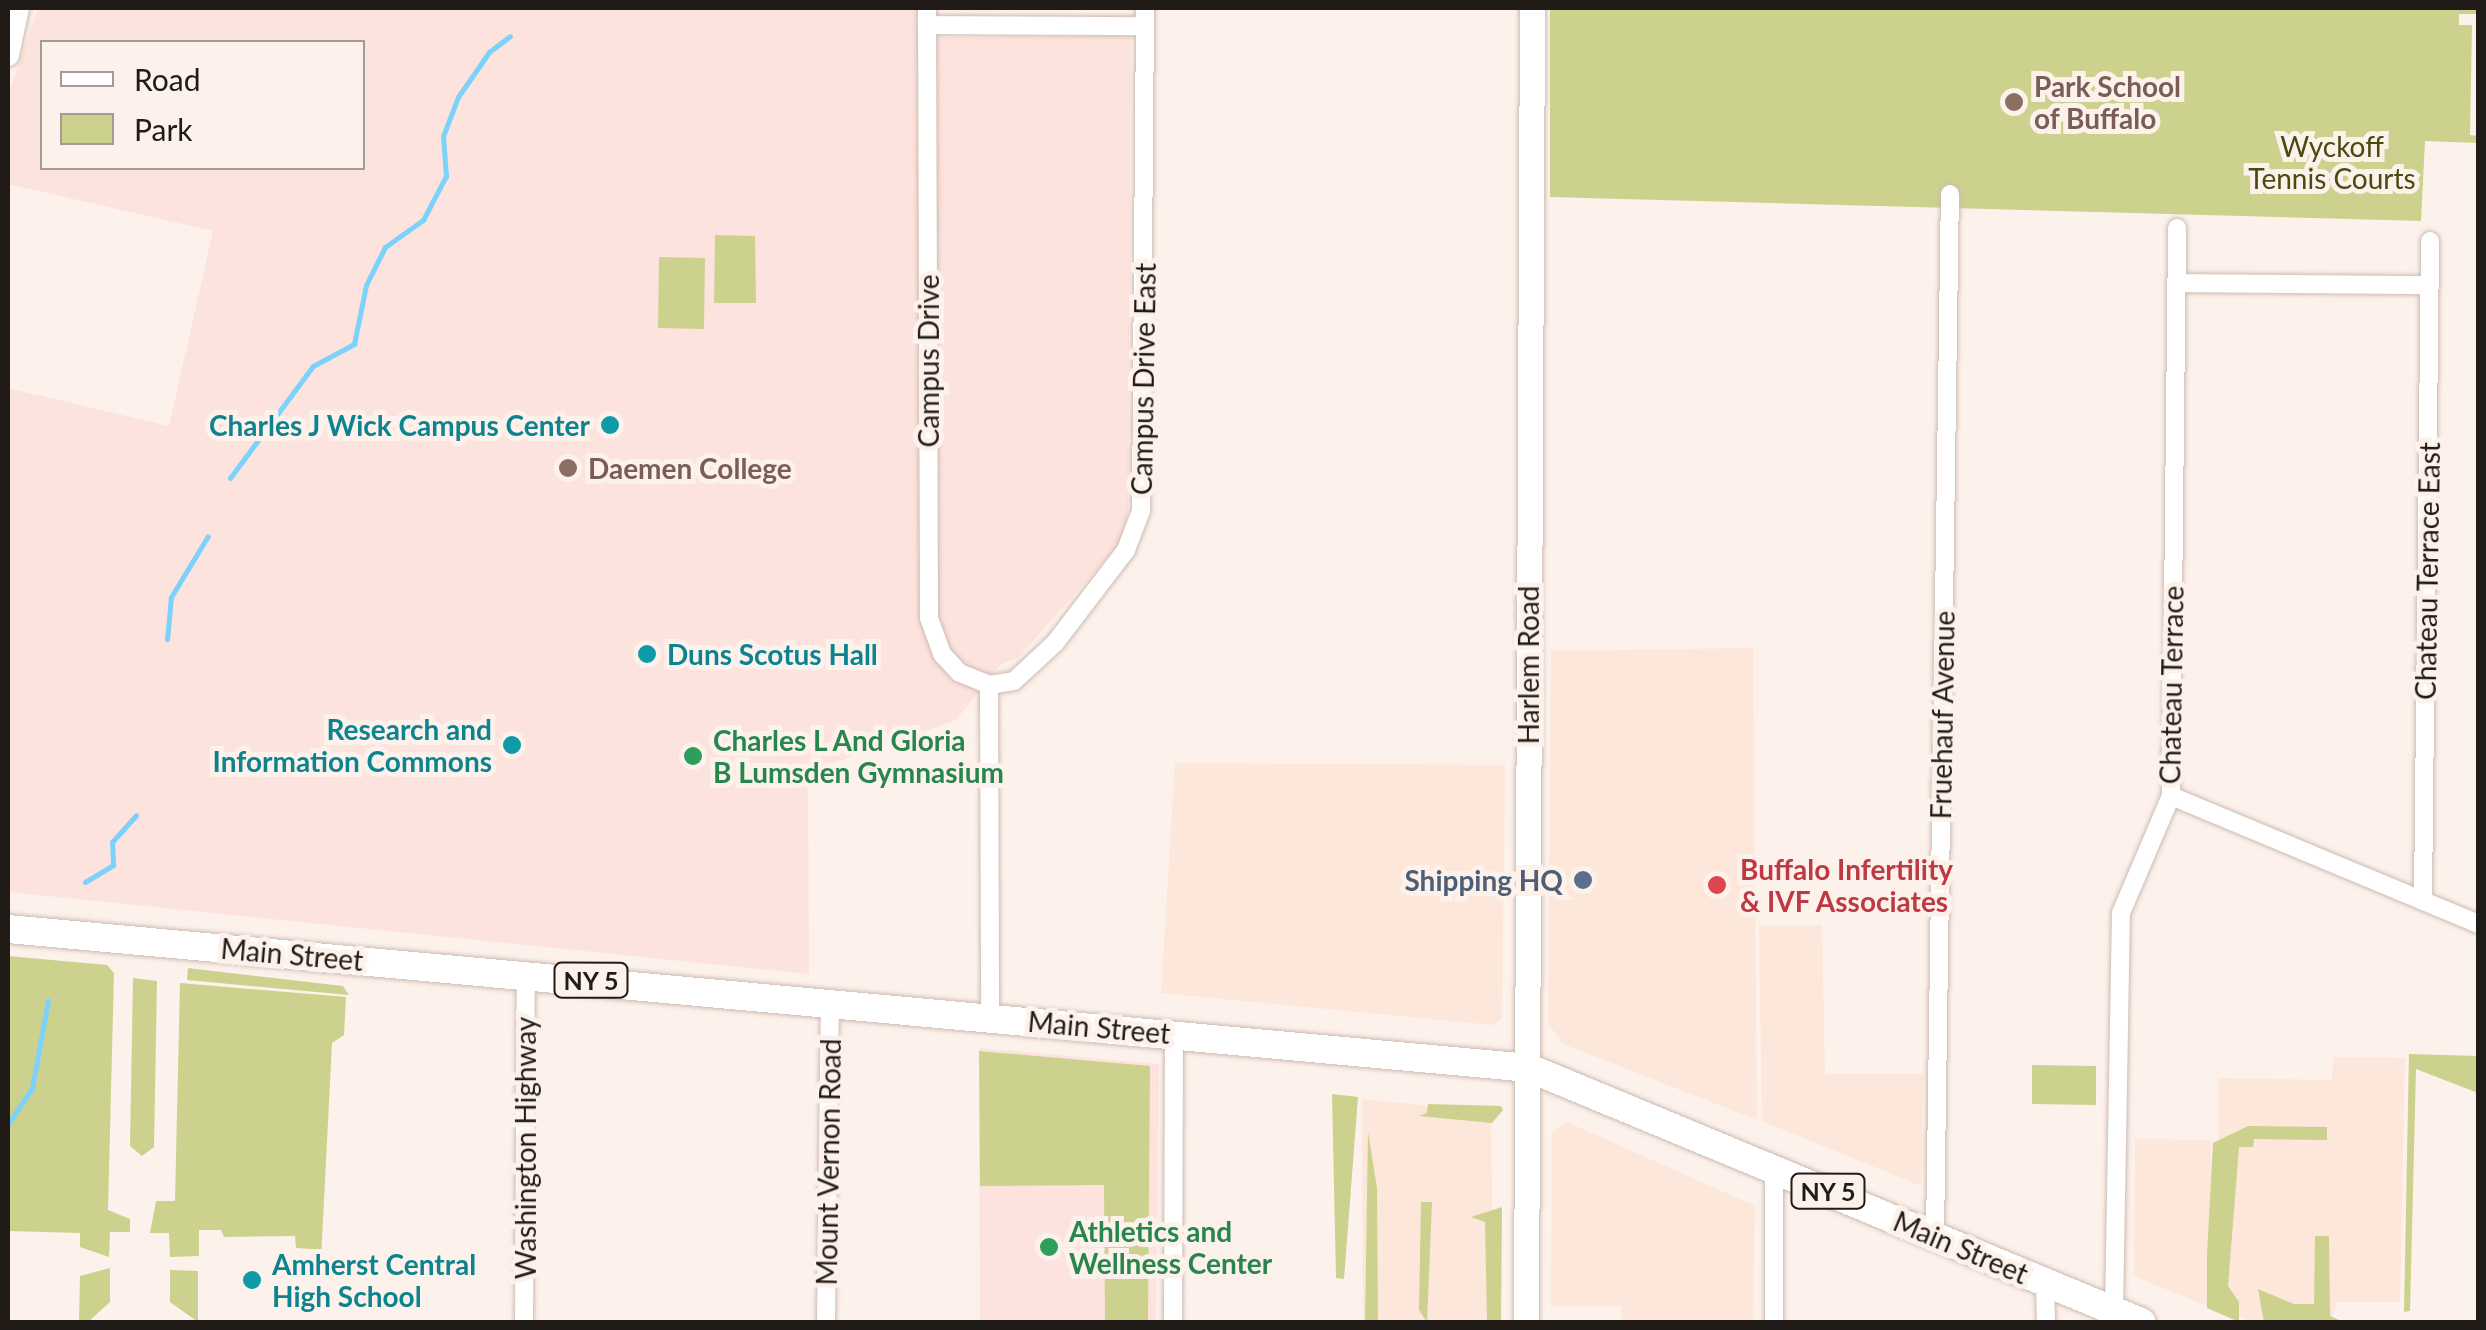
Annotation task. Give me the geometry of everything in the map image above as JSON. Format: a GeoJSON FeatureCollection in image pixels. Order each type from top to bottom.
{"type":"FeatureCollection","features":[{"type":"Feature","properties":{"kind":"main road","name":"Harlem Road"},"geometry":{"type":"LineString","coordinates":[[1526,1322],[1532,8]]}},
{"type":"Feature","properties":{"kind":"main road","name":"Main Street"},"geometry":{"type":"LineString","coordinates":[[8,929],[1529,1068],[2142,1322]]}},
{"type":"Feature","properties":{"kind":"street"},"geometry":{"type":"LineString","coordinates":[[8,55],[18,8]]}},
{"type":"Feature","properties":{"kind":"street"},"geometry":{"type":"LineString","coordinates":[[927,16],[1145,17]]}},
{"type":"Feature","properties":{"kind":"street","name":"Campus Drive"},"geometry":{"type":"LineString","coordinates":[[927,16],[929,618],[942,654],[960,673],[989,685]]}},
{"type":"Feature","properties":{"kind":"street","name":"Campus Drive East"},"geometry":{"type":"LineString","coordinates":[[989,685],[1014,680],[1055,643],[1126,550],[1140,511],[1145,17]]}},
{"type":"Feature","properties":{"kind":"street","name":"Fruehauf Avenue"},"geometry":{"type":"LineString","coordinates":[[1935,1236],[1950,194]]}},
{"type":"Feature","properties":{"kind":"street","name":"Chateau Terrace"},"geometry":{"type":"LineString","coordinates":[[2114,1312],[2121,913],[2171,796],[2177,228]]}},
{"type":"Feature","properties":{"kind":"street","name":"Chateau Terrace East"},"geometry":{"type":"LineString","coordinates":[[2424,901],[2430,242]]}},
{"type":"Feature","properties":{"kind":"street"},"geometry":{"type":"LineString","coordinates":[[2176,283],[2430,285]]}},
{"type":"Feature","properties":{"kind":"street"},"geometry":{"type":"LineString","coordinates":[[989,685],[990,1017]]}},
{"type":"Feature","properties":{"kind":"street"},"geometry":{"type":"LineString","coordinates":[[2171,796],[2478,924]]}},
{"type":"Feature","properties":{"kind":"street","name":"Washington Highway"},"geometry":{"type":"LineString","coordinates":[[524,1322],[526,974]]}},
{"type":"Feature","properties":{"kind":"street","name":"Mount Vernon Road"},"geometry":{"type":"LineString","coordinates":[[826,1322],[830,1002]]}},
{"type":"Feature","properties":{"kind":"street"},"geometry":{"type":"LineString","coordinates":[[1174,1034],[1174,1322]]}},
{"type":"Feature","properties":{"kind":"street"},"geometry":{"type":"LineString","coordinates":[[1774,1169],[1774,1322]]}},
{"type":"Feature","properties":{"kind":"street"},"geometry":{"type":"LineString","coordinates":[[2045,1282],[2046,1322]]}},
{"type":"Feature","properties":{"kind":"shaded area","name":"Daemen College"},"geometry":{"type":"Polygon","coordinates":[[[38,8],[917,8],[918,38],[1131,36],[1128,510],[1120,543],[1018,658],[1000,665],[956,720],[808,772],[809,974],[8,892],[8,388],[169,426],[213,231],[8,184],[8,95],[38,8]]]}},
{"type":"Feature","properties":{"kind":"shaded area"},"geometry":{"type":"Polygon","coordinates":[[[1753,648],[1757,1120],[1563,1044],[1548,1023],[1551,651],[1753,648]]]}},
{"type":"Feature","properties":{"kind":"shaded area"},"geometry":{"type":"Polygon","coordinates":[[[1175,763],[1505,765],[1502,1018],[1493,1025],[1161,993],[1175,763]]]}},
{"type":"Feature","properties":{"kind":"shaded area"},"geometry":{"type":"Polygon","coordinates":[[[1759,925],[1822,925],[1825,1074],[1923,1074],[1921,1186],[1762,1121],[1759,925]]]}},
{"type":"Feature","properties":{"kind":"shaded area"},"geometry":{"type":"Polygon","coordinates":[[[979,1048],[1159,1064],[1156,1322],[980,1322],[979,1048]]]}},
{"type":"Feature","properties":{"kind":"shaded area"},"geometry":{"type":"Polygon","coordinates":[[[2333,1057],[2405,1058],[2400,1302],[2337,1302],[2330,1322],[2252,1322],[2219,1308],[2218,1078],[2332,1080],[2333,1057]]]}},
{"type":"Feature","properties":{"kind":"shaded area"},"geometry":{"type":"Polygon","coordinates":[[[1362,1099],[1491,1112],[1493,1322],[1363,1322],[1362,1099]]]}},
{"type":"Feature","properties":{"kind":"shaded area"},"geometry":{"type":"Polygon","coordinates":[[[1567,1122],[1755,1206],[1753,1322],[1621,1322],[1621,1306],[1551,1307],[1552,1133],[1567,1122]]]}},
{"type":"Feature","properties":{"kind":"shaded area"},"geometry":{"type":"Polygon","coordinates":[[[2135,1139],[2211,1140],[2209,1307],[2134,1276],[2135,1139]]]}},
{"type":"Feature","properties":{"kind":"green space","name":"Park School of Buffalo"},"geometry":{"type":"Polygon","coordinates":[[[1550,8],[2478,8],[2478,14],[2459,14],[2459,25],[2472,25],[2470,135],[2478,136],[2478,143],[2425,141],[2421,221],[1550,197],[1550,8]]]}},
{"type":"Feature","properties":{"kind":"green space"},"geometry":{"type":"Polygon","coordinates":[[[715,235],[755,236],[756,303],[714,303],[715,235]]]}},
{"type":"Feature","properties":{"kind":"green space"},"geometry":{"type":"Polygon","coordinates":[[[659,257],[705,258],[704,329],[658,328],[659,257]]]}},
{"type":"Feature","properties":{"kind":"green space"},"geometry":{"type":"Polygon","coordinates":[[[8,956],[107,965],[114,973],[108,1210],[130,1219],[130,1232],[110,1232],[109,1257],[80,1247],[80,1233],[8,1231],[8,956]]]}},
{"type":"Feature","properties":{"kind":"green space"},"geometry":{"type":"Polygon","coordinates":[[[188,968],[343,986],[349,995],[187,980],[188,968]]]}},
{"type":"Feature","properties":{"kind":"green space"},"geometry":{"type":"Polygon","coordinates":[[[133,978],[157,981],[154,1147],[142,1156],[130,1146],[133,978]]]}},
{"type":"Feature","properties":{"kind":"green space"},"geometry":{"type":"Polygon","coordinates":[[[180,983],[346,997],[344,1035],[332,1043],[321,1259],[312,1259],[312,1249],[296,1248],[295,1236],[224,1237],[221,1230],[199,1230],[199,1256],[170,1257],[169,1233],[150,1233],[156,1201],[175,1201],[180,983]]]}},
{"type":"Feature","properties":{"kind":"green space"},"geometry":{"type":"Polygon","coordinates":[[[979,1051],[1150,1066],[1148,1322],[1105,1322],[1104,1185],[980,1186],[979,1051]]]}},
{"type":"Feature","properties":{"kind":"green space"},"geometry":{"type":"Polygon","coordinates":[[[2409,1054],[2478,1056],[2478,1093],[2416,1069],[2410,1311],[2404,1312],[2409,1054]]]}},
{"type":"Feature","properties":{"kind":"green space"},"geometry":{"type":"Polygon","coordinates":[[[2032,1065],[2096,1066],[2096,1105],[2032,1104],[2032,1065]]]}},
{"type":"Feature","properties":{"kind":"green space"},"geometry":{"type":"Polygon","coordinates":[[[1332,1094],[1358,1097],[1344,1279],[1336,1278],[1332,1094]]]}},
{"type":"Feature","properties":{"kind":"green space"},"geometry":{"type":"Polygon","coordinates":[[[1428,1104],[1501,1106],[1503,1110],[1492,1123],[1419,1116],[1427,1113],[1428,1104]]]}},
{"type":"Feature","properties":{"kind":"green space"},"geometry":{"type":"Polygon","coordinates":[[[2248,1126],[2327,1127],[2327,1140],[2254,1139],[2253,1147],[2239,1147],[2228,1286],[2239,1302],[2239,1322],[2207,1308],[2207,1253],[2213,1143],[2248,1126]]]}},
{"type":"Feature","properties":{"kind":"green space"},"geometry":{"type":"Polygon","coordinates":[[[1368,1132],[1377,1188],[1378,1322],[1365,1322],[1368,1132]]]}},
{"type":"Feature","properties":{"kind":"green space"},"geometry":{"type":"Polygon","coordinates":[[[1421,1202],[1432,1202],[1427,1322],[1419,1310],[1421,1202]]]}},
{"type":"Feature","properties":{"kind":"green space"},"geometry":{"type":"Polygon","coordinates":[[[1502,1207],[1501,1322],[1471,1322],[1487,1321],[1485,1222],[1471,1217],[1502,1207]]]}},
{"type":"Feature","properties":{"kind":"green space"},"geometry":{"type":"Polygon","coordinates":[[[2315,1236],[2329,1236],[2330,1316],[2344,1322],[2264,1322],[2258,1289],[2294,1304],[2314,1304],[2315,1236]]]}},
{"type":"Feature","properties":{"kind":"green space"},"geometry":{"type":"Polygon","coordinates":[[[110,1268],[110,1302],[88,1322],[79,1321],[80,1276],[110,1268]]]}},
{"type":"Feature","properties":{"kind":"green space"},"geometry":{"type":"Polygon","coordinates":[[[170,1270],[198,1271],[198,1322],[170,1302],[170,1270]]]}},
{"type":"Feature","properties":{"kind":"waterway"},"geometry":{"type":"LineString","coordinates":[[230,478],[313,366],[354,344],[366,285],[385,247],[423,220],[446,176],[443,136],[458,97],[489,52],[510,36]]}},
{"type":"Feature","properties":{"kind":"waterway"},"geometry":{"type":"LineString","coordinates":[[167,639],[171,597],[208,536]]}},
{"type":"Feature","properties":{"kind":"waterway"},"geometry":{"type":"LineString","coordinates":[[85,882],[113,865],[112,842],[136,815]]}},
{"type":"Feature","properties":{"kind":"waterway"},"geometry":{"type":"LineString","coordinates":[[8,1124],[32,1088],[48,1000]]}},
{"type":"Feature","properties":{"kind":"place","name":"Park School of Buffalo"},"geometry":{"type":"Point","coordinates":[2014,102]}},
{"type":"Feature","properties":{"kind":"place","name":"Charles J Wick Campus Center"},"geometry":{"type":"Point","coordinates":[610,425]}},
{"type":"Feature","properties":{"kind":"place","name":"Daemen College"},"geometry":{"type":"Point","coordinates":[568,468]}},
{"type":"Feature","properties":{"kind":"place","name":"Duns Scotus Hall"},"geometry":{"type":"Point","coordinates":[647,654]}},
{"type":"Feature","properties":{"kind":"place","name":"Research and Information Commons"},"geometry":{"type":"Point","coordinates":[512,745]}},
{"type":"Feature","properties":{"kind":"place","name":"Charles L And Gloria B Lumsden Gymnasium"},"geometry":{"type":"Point","coordinates":[693,756]}},
{"type":"Feature","properties":{"kind":"place","name":"Shipping HQ"},"geometry":{"type":"Point","coordinates":[1583,880]}},
{"type":"Feature","properties":{"kind":"place","name":"Buffalo Infertility & IVF Associates"},"geometry":{"type":"Point","coordinates":[1717,885]}},
{"type":"Feature","properties":{"kind":"place","name":"Athletics and Wellness Center"},"geometry":{"type":"Point","coordinates":[1049,1247]}},
{"type":"Feature","properties":{"kind":"place","name":"Amherst Central High School"},"geometry":{"type":"Point","coordinates":[252,1280]}},
{"type":"Feature","properties":{"kind":"park label","name":"Wyckoff Tennis Courts"},"geometry":{"type":"Point","coordinates":[2332,162]}}]}
